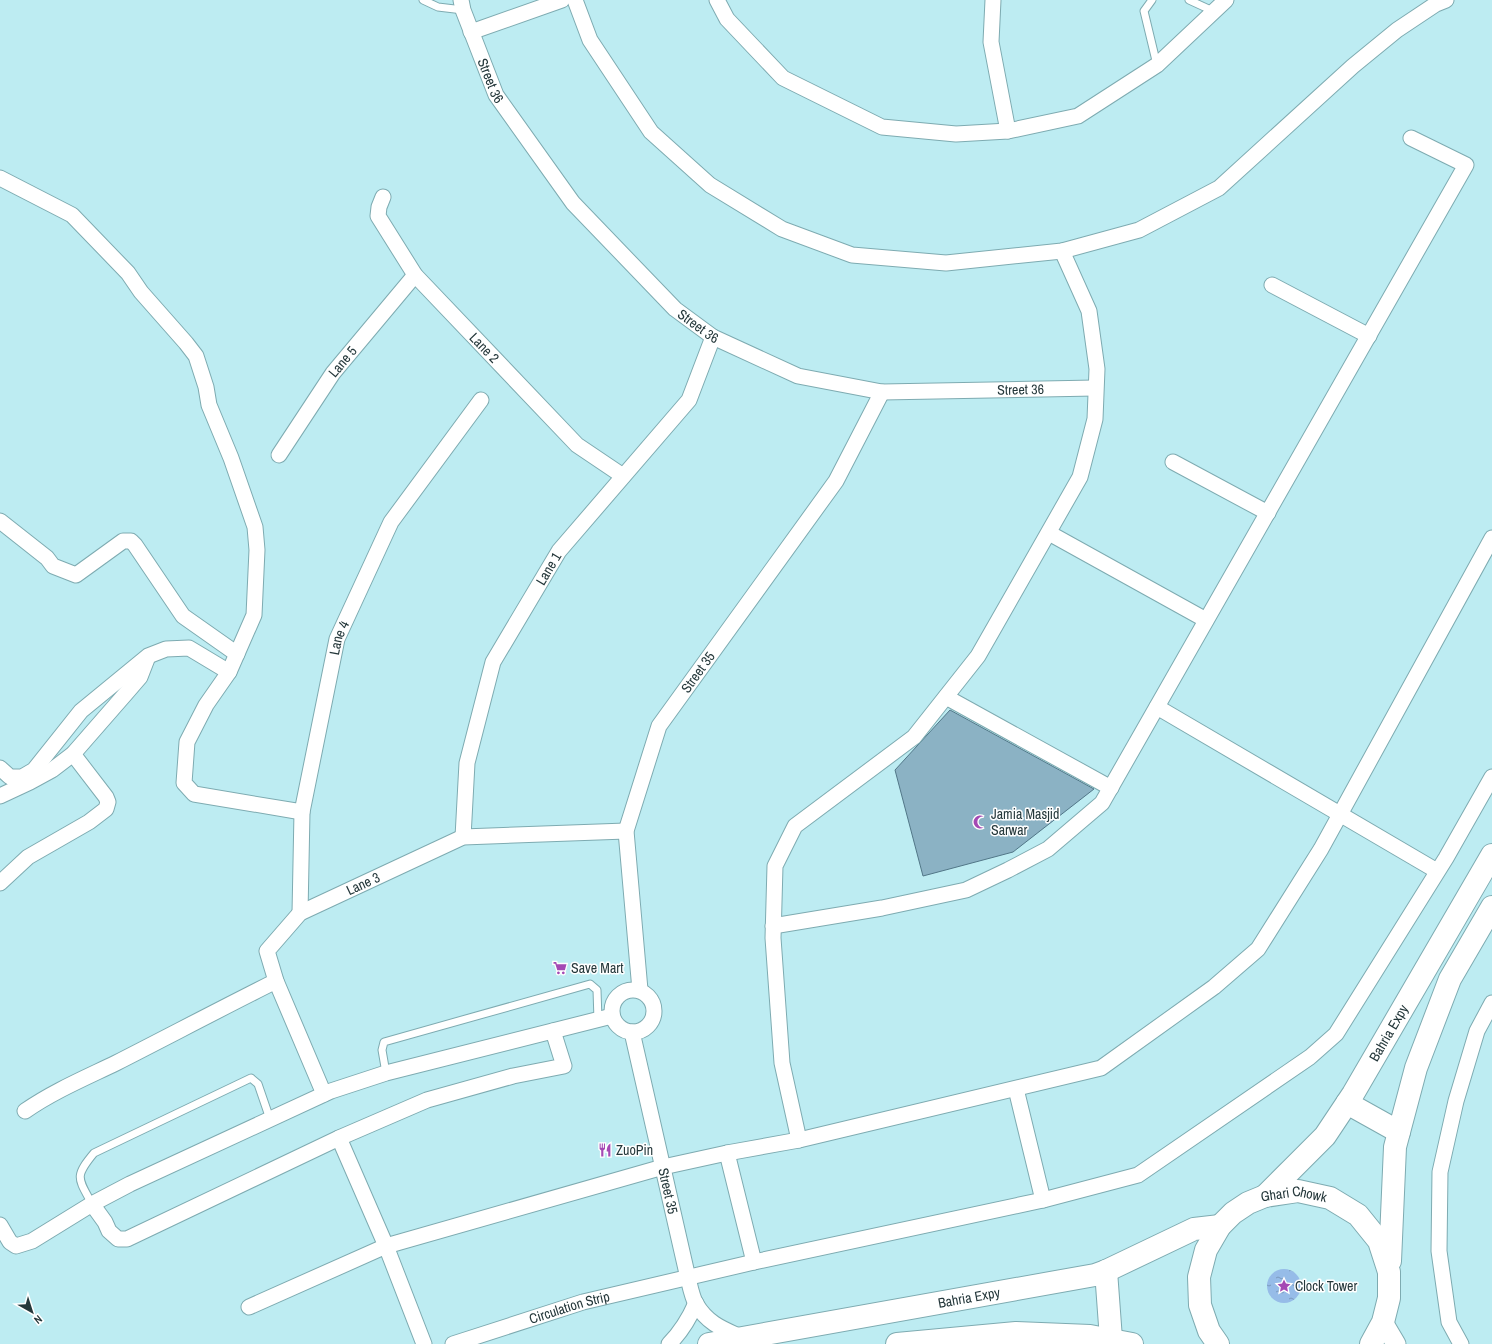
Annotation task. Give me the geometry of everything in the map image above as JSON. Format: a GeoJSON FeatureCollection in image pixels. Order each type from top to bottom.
{"type":"FeatureCollection","features":[{"type":"Feature","properties":{"kind":"main road","name":"Bahria Expy"},"geometry":{"type":"LineString","coordinates":[[1265,1196],[1325,1136],[1347,1103],[1492,855]]}},
{"type":"Feature","properties":{"kind":"main road"},"geometry":{"type":"LineString","coordinates":[[1389,1272],[1395,1147],[1416,1068],[1450,979],[1492,907]]}},
{"type":"Feature","properties":{"kind":"main road"},"geometry":{"type":"LineString","coordinates":[[1347,1103],[1399,1132]]}},
{"type":"Feature","properties":{"kind":"main road","name":"Ghari Chowk"},"geometry":{"type":"LineString","coordinates":[[1218,1344],[1209,1332],[1200,1305],[1199,1278],[1206,1250],[1220,1226],[1233,1213],[1248,1203],[1265,1196],[1298,1191],[1330,1198],[1358,1215],[1379,1241],[1389,1272],[1390,1298],[1383,1322],[1371,1344]]}},
{"type":"Feature","properties":{"kind":"main road","name":"Bahria Expy"},"geometry":{"type":"LineString","coordinates":[[709,1344],[1095,1275],[1106,1272],[1194,1229],[1220,1226]]}},
{"type":"Feature","properties":{"kind":"main road"},"geometry":{"type":"LineString","coordinates":[[897,1344],[1016,1333],[1090,1336],[1122,1342],[1106,1272]]}},
{"type":"Feature","properties":{"kind":"street"},"geometry":{"type":"LineString","coordinates":[[471,32],[562,0]]}},
{"type":"Feature","properties":{"kind":"street"},"geometry":{"type":"LineString","coordinates":[[575,0],[590,40],[650,132],[710,185],[782,229],[852,255],[946,263],[1062,251],[1139,230],[1219,188],[1353,66],[1397,30],[1436,4],[1446,0]]}},
{"type":"Feature","properties":{"kind":"street"},"geometry":{"type":"LineString","coordinates":[[717,0],[727,19],[784,78],[882,127],[956,134],[1008,131],[1078,116],[1157,65],[1226,0]]}},
{"type":"Feature","properties":{"kind":"street"},"geometry":{"type":"LineString","coordinates":[[993,0],[991,42],[1008,131]]}},
{"type":"Feature","properties":{"kind":"street","name":"Street 36"},"geometry":{"type":"LineString","coordinates":[[462,5],[496,95],[573,203],[675,309],[713,337],[798,376],[882,392],[1096,388]]}},
{"type":"Feature","properties":{"kind":"street"},"geometry":{"type":"LineString","coordinates":[[773,926],[882,908],[966,890],[1008,870],[1048,848],[1102,803],[1466,165],[1411,138]]}},
{"type":"Feature","properties":{"kind":"street"},"geometry":{"type":"LineString","coordinates":[[1,180],[72,215],[128,273],[141,292],[196,356],[206,387],[209,405],[231,458],[255,527],[257,550],[254,615],[229,672],[206,705],[187,742],[184,783],[194,794],[302,812]]}},
{"type":"Feature","properties":{"kind":"street","name":"Lane 2"},"geometry":{"type":"LineString","coordinates":[[383,197],[379,207],[378,216],[415,275],[577,445],[623,476]]}},
{"type":"Feature","properties":{"kind":"street"},"geometry":{"type":"LineString","coordinates":[[799,1140],[782,1063],[773,926],[775,866],[795,826],[914,737],[946,697],[978,656],[1080,477],[1095,419],[1097,369],[1089,311],[1062,251]]}},
{"type":"Feature","properties":{"kind":"street","name":"Lane 5"},"geometry":{"type":"LineString","coordinates":[[279,455],[333,374],[415,275]]}},
{"type":"Feature","properties":{"kind":"street"},"geometry":{"type":"LineString","coordinates":[[1272,284],[1369,336]]}},
{"type":"Feature","properties":{"kind":"street","name":"Lane 1"},"geometry":{"type":"LineString","coordinates":[[463,836],[467,762],[493,662],[559,551],[689,400],[713,337]]}},
{"type":"Feature","properties":{"kind":"street","name":"Street 35"},"geometry":{"type":"LineString","coordinates":[[640,990],[626,831],[659,726],[836,481],[882,392]]}},
{"type":"Feature","properties":{"kind":"street","name":"Lane 4"},"geometry":{"type":"LineString","coordinates":[[300,913],[302,812],[337,639],[391,522],[481,400]]}},
{"type":"Feature","properties":{"kind":"street"},"geometry":{"type":"LineString","coordinates":[[1173,462],[1268,513]]}},
{"type":"Feature","properties":{"kind":"street"},"geometry":{"type":"LineString","coordinates":[[0,521],[47,558],[53,566],[76,575],[123,541],[131,541],[135,544],[183,616],[237,654]]}},
{"type":"Feature","properties":{"kind":"street"},"geometry":{"type":"LineString","coordinates":[[1048,533],[1206,620]]}},
{"type":"Feature","properties":{"kind":"street"},"geometry":{"type":"LineString","coordinates":[[249,1307],[386,1246],[663,1167],[727,1153],[799,1140],[1101,1068],[1214,987],[1258,949],[1322,849],[1492,538]]}},
{"type":"Feature","properties":{"kind":"street"},"geometry":{"type":"LineString","coordinates":[[0,768],[10,777],[22,776],[34,770],[81,711],[148,656],[166,649],[189,648],[229,672]]}},
{"type":"Feature","properties":{"kind":"street"},"geometry":{"type":"LineString","coordinates":[[0,796],[46,773],[73,754],[107,717],[140,677],[148,656]]}},
{"type":"Feature","properties":{"kind":"street"},"geometry":{"type":"LineString","coordinates":[[946,697],[1110,788]]}},
{"type":"Feature","properties":{"kind":"street"},"geometry":{"type":"LineString","coordinates":[[1157,707],[1438,871]]}},
{"type":"Feature","properties":{"kind":"street"},"geometry":{"type":"LineString","coordinates":[[0,883],[28,857],[89,822],[106,809],[108,802],[106,797],[73,754]]}},
{"type":"Feature","properties":{"kind":"street","name":"Circulation Strip"},"geometry":{"type":"LineString","coordinates":[[453,1344],[582,1302],[754,1262],[1042,1200],[1138,1175],[1310,1057],[1336,1034],[1438,871],[1492,777]]}},
{"type":"Feature","properties":{"kind":"street","name":"Lane 3"},"geometry":{"type":"LineString","coordinates":[[324,1094],[276,981],[267,951],[300,913],[463,836],[626,831]]}},
{"type":"Feature","properties":{"kind":"street"},"geometry":{"type":"LineString","coordinates":[[25,1111],[40,1100],[64,1087],[114,1064],[276,981]]}},
{"type":"Feature","properties":{"kind":"street"},"geometry":{"type":"LineString","coordinates":[[0,1225],[10,1242],[16,1246],[32,1241],[92,1204],[130,1184],[324,1094],[386,1073],[605,1018],[617,996],[631,989],[640,990],[648,995],[653,1003],[654,1017],[645,1028],[636,1032],[619,1027],[605,1018]]}},
{"type":"Feature","properties":{"kind":"street"},"geometry":{"type":"LineString","coordinates":[[1461,1344],[1449,1322],[1438,1251],[1440,1172],[1456,1101],[1477,1031],[1492,1003]]}},
{"type":"Feature","properties":{"kind":"street"},"geometry":{"type":"LineString","coordinates":[[92,1204],[105,1222],[109,1232],[118,1239],[127,1239],[339,1138],[427,1100],[513,1076],[564,1066],[553,1031]]}},
{"type":"Feature","properties":{"kind":"street","name":"Street 35"},"geometry":{"type":"LineString","coordinates":[[632,1032],[688,1278],[696,1304]]}},
{"type":"Feature","properties":{"kind":"street"},"geometry":{"type":"LineString","coordinates":[[1016,1089],[1042,1200]]}},
{"type":"Feature","properties":{"kind":"street"},"geometry":{"type":"LineString","coordinates":[[339,1138],[386,1246],[424,1344]]}},
{"type":"Feature","properties":{"kind":"street"},"geometry":{"type":"LineString","coordinates":[[727,1153],[754,1262]]}},
{"type":"Feature","properties":{"kind":"street"},"geometry":{"type":"LineString","coordinates":[[669,1344],[690,1318],[696,1304],[708,1319],[717,1327],[744,1338]]}},
{"type":"Feature","properties":{"kind":"street"},"geometry":{"type":"LineString","coordinates":[[1383,1322],[1396,1344]]}},
{"type":"Feature","properties":{"kind":"lane"},"geometry":{"type":"LineString","coordinates":[[423,0],[438,7],[462,5]]}},
{"type":"Feature","properties":{"kind":"lane"},"geometry":{"type":"LineString","coordinates":[[1152,0],[1144,11],[1157,65]]}},
{"type":"Feature","properties":{"kind":"lane"},"geometry":{"type":"LineString","coordinates":[[1189,0],[1213,11]]}},
{"type":"Feature","properties":{"kind":"lane"},"geometry":{"type":"LineString","coordinates":[[386,1073],[382,1050],[384,1042],[590,984],[597,990],[605,1018]]}},
{"type":"Feature","properties":{"kind":"lane"},"geometry":{"type":"LineString","coordinates":[[92,1204],[80,1181],[81,1171],[86,1162],[94,1153],[251,1078],[258,1084],[270,1119]]}},
{"type":"Feature","properties":{"kind":"water"},"geometry":{"type":"Polygon","coordinates":[[[1281,1269],[1287,1269],[1291,1270],[1298,1276],[1301,1286],[1300,1293],[1294,1300],[1287,1303],[1281,1303],[1277,1302],[1270,1296],[1267,1289],[1267,1283],[1268,1279],[1274,1272],[1281,1269]]]}},
{"type":"Feature","properties":{"kind":"building","name":"Jamia Masjid Sarwar"},"geometry":{"type":"Polygon","coordinates":[[[950,710],[1094,789],[1013,852],[923,876],[895,770],[950,710]]]}},
{"type":"Feature","properties":{"kind":"place","name":"Jamia Masjid Sarwar"},"geometry":{"type":"Point","coordinates":[980,822]}},
{"type":"Feature","properties":{"kind":"place","name":"Save Mart"},"geometry":{"type":"Point","coordinates":[560,968]}},
{"type":"Feature","properties":{"kind":"place","name":"ZuoPin"},"geometry":{"type":"Point","coordinates":[605,1150]}},
{"type":"Feature","properties":{"kind":"place","name":"Clock Tower"},"geometry":{"type":"Point","coordinates":[1284,1286]}}]}
